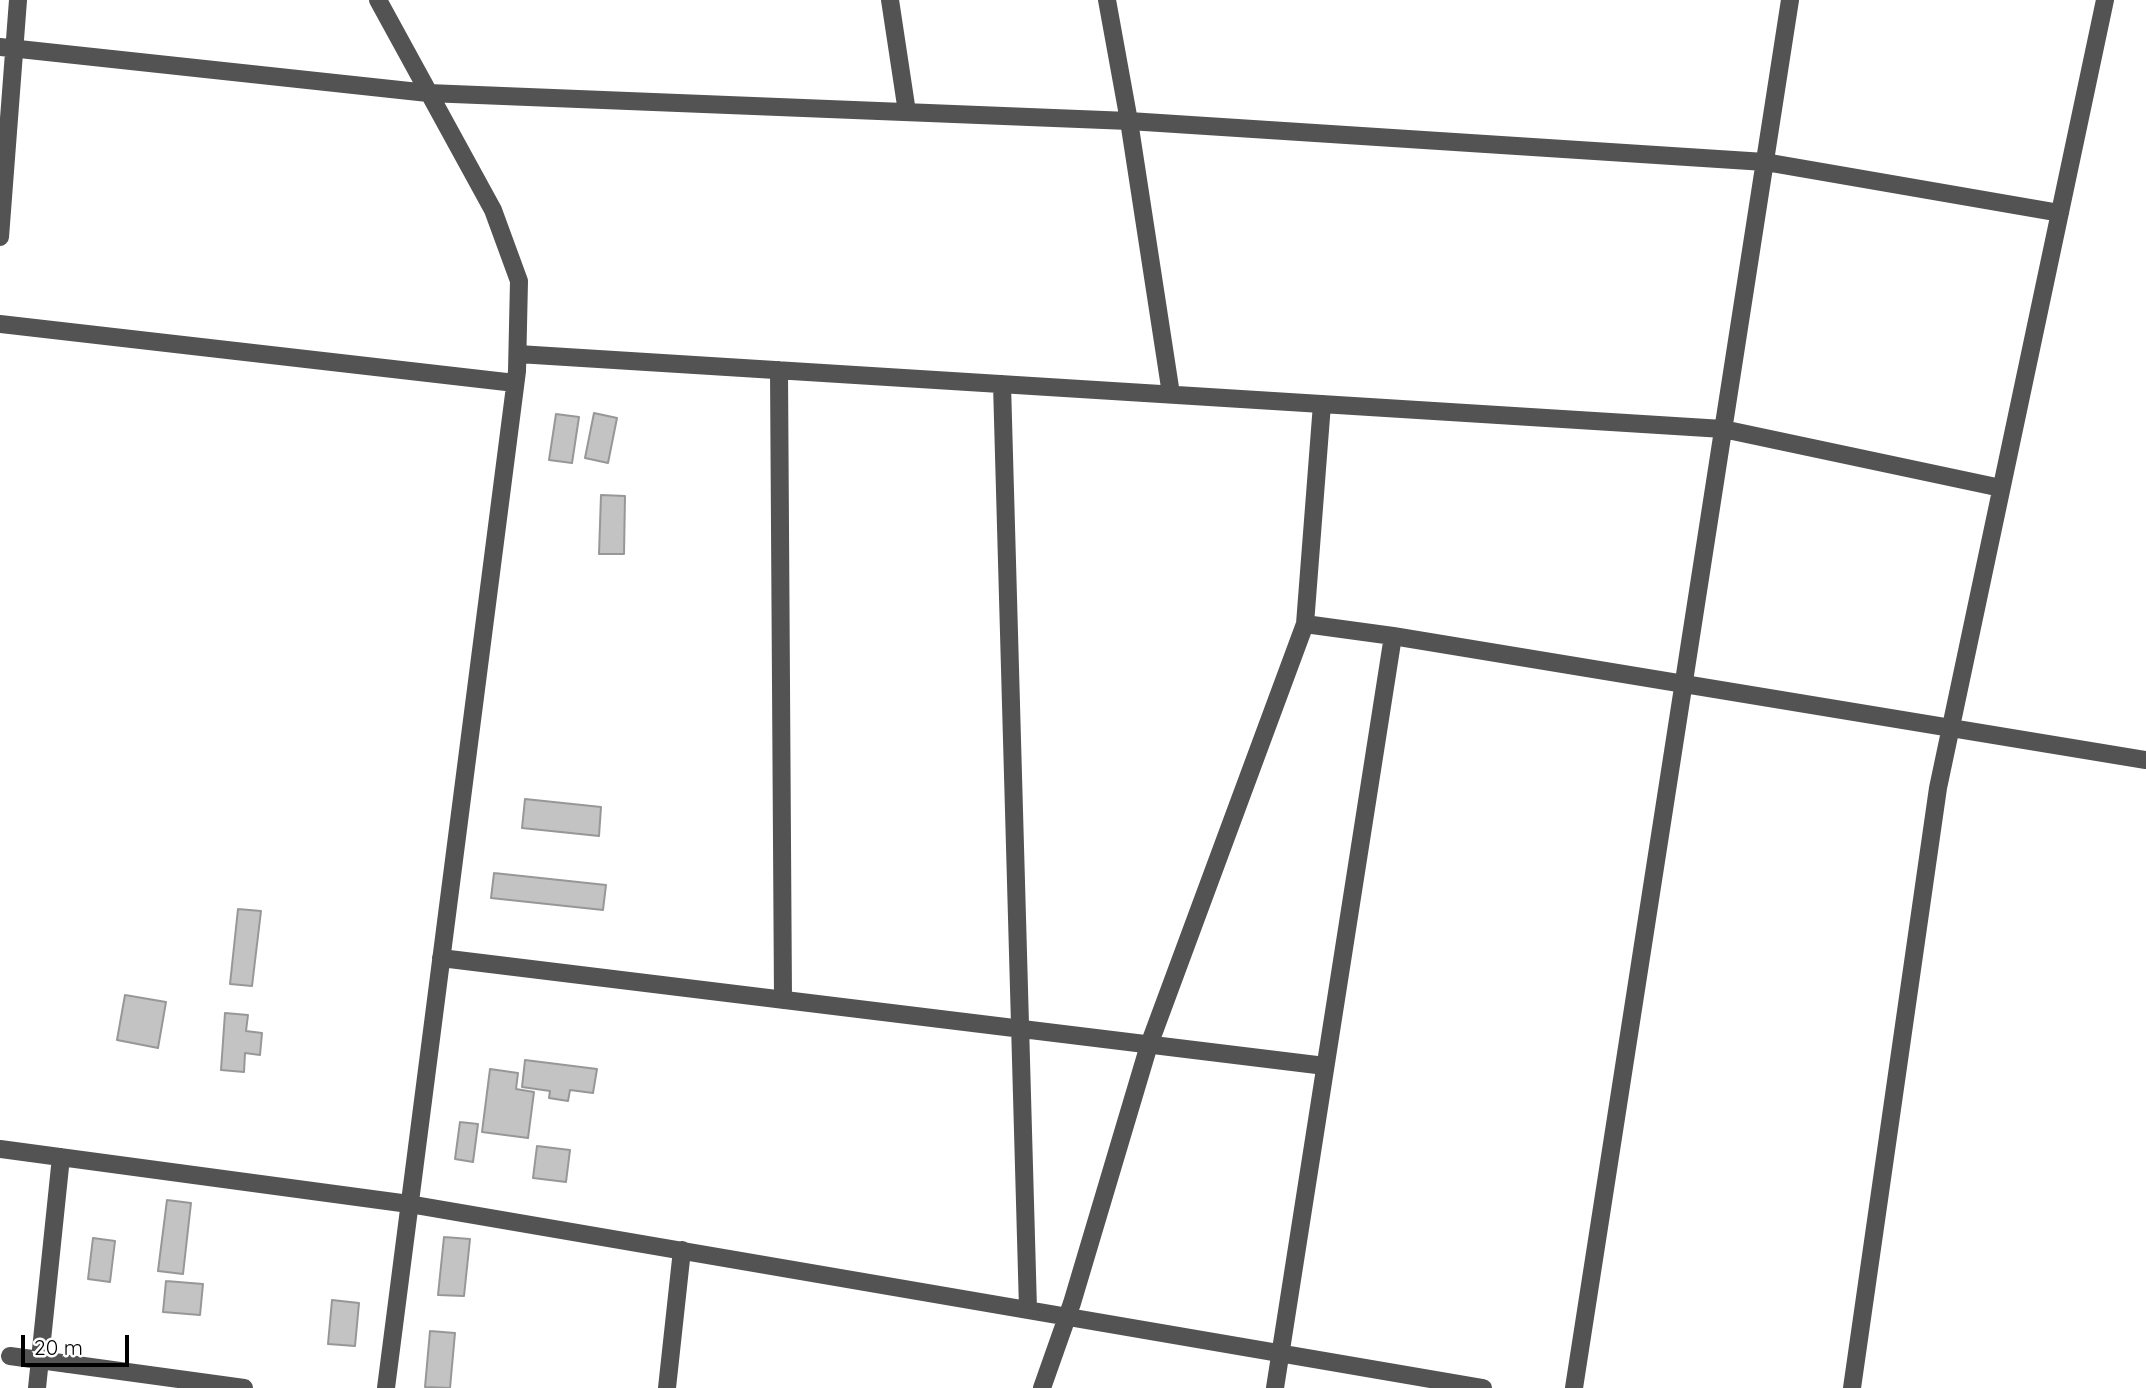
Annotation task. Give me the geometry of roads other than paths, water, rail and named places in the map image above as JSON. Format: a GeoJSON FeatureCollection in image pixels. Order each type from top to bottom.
{"type":"FeatureCollection","features":[{"type":"Feature","properties":{"kind":"street"},"geometry":{"type":"LineString","coordinates":[[0,237],[7,48],[18,0]]}},
{"type":"Feature","properties":{"kind":"street"},"geometry":{"type":"LineString","coordinates":[[378,0],[493,210],[520,281],[515,383],[386,1388]]}},
{"type":"Feature","properties":{"kind":"street"},"geometry":{"type":"LineString","coordinates":[[890,0],[907,112]]}},
{"type":"Feature","properties":{"kind":"street"},"geometry":{"type":"LineString","coordinates":[[1107,0],[1129,121],[1171,394]]}},
{"type":"Feature","properties":{"kind":"street"},"geometry":{"type":"LineString","coordinates":[[1574,1388],[1790,0]]}},
{"type":"Feature","properties":{"kind":"street"},"geometry":{"type":"LineString","coordinates":[[1852,1388],[1937,788],[2105,0]]}},
{"type":"Feature","properties":{"kind":"street"},"geometry":{"type":"LineString","coordinates":[[7,48],[428,93],[1129,121],[1765,162],[2060,213]]}},
{"type":"Feature","properties":{"kind":"street"},"geometry":{"type":"LineString","coordinates":[[0,324],[515,383]]}},
{"type":"Feature","properties":{"kind":"street"},"geometry":{"type":"LineString","coordinates":[[518,354],[1723,429],[2001,488]]}},
{"type":"Feature","properties":{"kind":"street"},"geometry":{"type":"LineString","coordinates":[[779,370],[783,1000]]}},
{"type":"Feature","properties":{"kind":"street"},"geometry":{"type":"LineString","coordinates":[[1002,384],[1028,1309]]}},
{"type":"Feature","properties":{"kind":"street"},"geometry":{"type":"LineString","coordinates":[[1042,1388],[1068,1315],[1149,1045],[1305,624],[1322,404]]}},
{"type":"Feature","properties":{"kind":"street"},"geometry":{"type":"LineString","coordinates":[[1305,624],[1393,636],[2146,760]]}},
{"type":"Feature","properties":{"kind":"street"},"geometry":{"type":"LineString","coordinates":[[1275,1388],[1393,636]]}},
{"type":"Feature","properties":{"kind":"street"},"geometry":{"type":"LineString","coordinates":[[441,958],[1325,1066]]}},
{"type":"Feature","properties":{"kind":"street"},"geometry":{"type":"LineString","coordinates":[[0,1149],[409,1204],[1483,1388]]}},
{"type":"Feature","properties":{"kind":"street"},"geometry":{"type":"LineString","coordinates":[[37,1388],[61,1157]]}},
{"type":"Feature","properties":{"kind":"street"},"geometry":{"type":"LineString","coordinates":[[667,1388],[682,1250]]}},
{"type":"Feature","properties":{"kind":"street"},"geometry":{"type":"LineString","coordinates":[[5,1355],[244,1388]]}}]}
